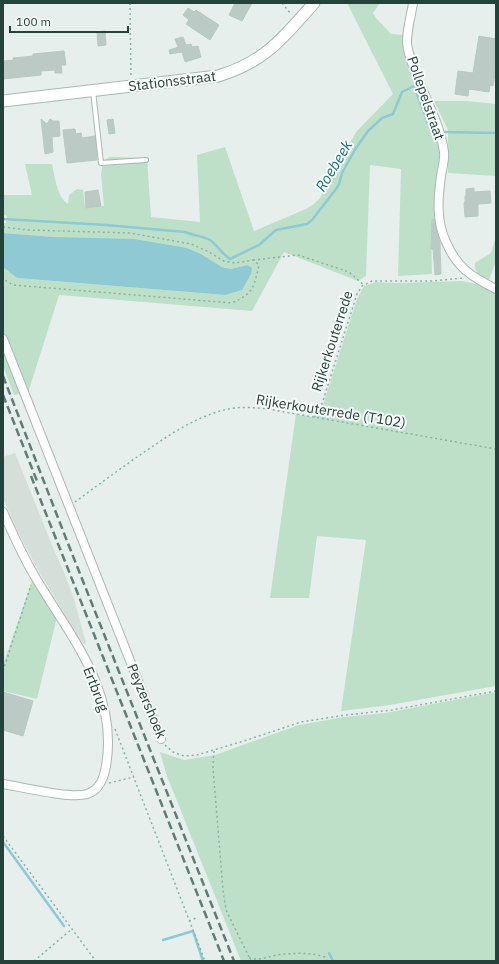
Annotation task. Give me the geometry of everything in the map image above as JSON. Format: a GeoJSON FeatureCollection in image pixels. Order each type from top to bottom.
{"type":"FeatureCollection","features":[{"type":"Feature","properties":{"kind":"street","name":"Stationsstraat"},"geometry":{"type":"LineString","coordinates":[[3,101],[218,76],[234,71],[250,64],[265,54],[314,3]]}},
{"type":"Feature","properties":{"kind":"street","name":"Pollepelstraat"},"geometry":{"type":"LineString","coordinates":[[413,3],[407,43],[420,86],[440,134],[444,154],[440,190],[440,225],[445,242],[453,256],[464,269],[474,277],[496,288]]}},
{"type":"Feature","properties":{"kind":"street","name":"Peyzershoek"},"geometry":{"type":"LineString","coordinates":[[3,339],[161,740]]}},
{"type":"Feature","properties":{"kind":"street","name":"Ertbrug"},"geometry":{"type":"LineString","coordinates":[[3,512],[18,546],[34,576],[74,639],[87,663],[101,697],[107,718],[108,745],[104,776],[100,786]]}},
{"type":"Feature","properties":{"kind":"street"},"geometry":{"type":"LineString","coordinates":[[3,784],[69,795],[79,795],[92,792],[100,786]]}},
{"type":"Feature","properties":{"kind":"lane"},"geometry":{"type":"LineString","coordinates":[[92,91],[101,163],[146,160]]}},
{"type":"Feature","properties":{"kind":"path"},"geometry":{"type":"LineString","coordinates":[[130,3],[132,87]]}},
{"type":"Feature","properties":{"kind":"path"},"geometry":{"type":"LineString","coordinates":[[282,3],[298,21]]}},
{"type":"Feature","properties":{"kind":"path"},"geometry":{"type":"LineString","coordinates":[[3,227],[28,230],[130,232],[191,244],[224,261],[235,263],[298,255],[349,272],[364,285]]}},
{"type":"Feature","properties":{"kind":"path"},"geometry":{"type":"LineString","coordinates":[[3,279],[9,284],[13,285],[232,303],[245,297],[254,285],[259,265],[253,260]]}},
{"type":"Feature","properties":{"kind":"path","name":"Rijkerkouterrede"},"geometry":{"type":"LineString","coordinates":[[314,417],[320,410],[357,294],[362,286],[372,281],[432,281],[474,277]]}},
{"type":"Feature","properties":{"kind":"path","name":"Rijkerkouterrede (T102)"},"geometry":{"type":"LineString","coordinates":[[69,506],[156,444],[186,426],[217,412],[244,407],[268,409],[496,449]]}},
{"type":"Feature","properties":{"kind":"path"},"geometry":{"type":"LineString","coordinates":[[3,671],[34,576]]}},
{"type":"Feature","properties":{"kind":"path","name":"Peyzershoek"},"geometry":{"type":"LineString","coordinates":[[161,740],[173,752],[184,756],[197,755],[214,751],[301,722],[392,710],[496,691]]}},
{"type":"Feature","properties":{"kind":"path"},"geometry":{"type":"LineString","coordinates":[[107,718],[110,719],[114,726],[205,961]]}},
{"type":"Feature","properties":{"kind":"path"},"geometry":{"type":"LineString","coordinates":[[214,751],[223,890],[226,910],[251,961]]}},
{"type":"Feature","properties":{"kind":"path"},"geometry":{"type":"LineString","coordinates":[[100,786],[134,777]]}},
{"type":"Feature","properties":{"kind":"path"},"geometry":{"type":"LineString","coordinates":[[3,836],[95,960]]}},
{"type":"Feature","properties":{"kind":"path"},"geometry":{"type":"LineString","coordinates":[[189,921],[196,918]]}},
{"type":"Feature","properties":{"kind":"path"},"geometry":{"type":"LineString","coordinates":[[34,961],[72,928]]}},
{"type":"Feature","properties":{"kind":"path"},"geometry":{"type":"LineString","coordinates":[[249,958],[254,960],[279,955],[314,953],[325,957],[327,961]]}},
{"type":"Feature","properties":{"kind":"shaded area"},"geometry":{"type":"Polygon","coordinates":[[[15,453],[74,599],[86,643],[83,644],[38,570],[17,530],[3,498],[3,457],[15,453]]]}},
{"type":"Feature","properties":{"kind":"green space"},"geometry":{"type":"Polygon","coordinates":[[[347,3],[380,3],[373,13],[376,18],[391,34],[404,35],[438,138],[441,156],[434,202],[437,226],[431,226],[432,274],[398,276],[401,169],[370,165],[366,276],[358,281],[284,252],[252,311],[59,295],[28,393],[14,395],[3,366],[3,267],[17,278],[225,295],[247,265],[231,269],[222,267],[201,254],[187,248],[3,233],[3,223],[6,223],[7,216],[3,215],[3,195],[32,195],[25,164],[52,164],[55,181],[61,197],[68,204],[69,195],[77,189],[83,190],[85,206],[104,206],[101,174],[103,161],[110,157],[147,158],[151,217],[200,222],[197,155],[225,147],[254,231],[306,209],[320,198],[356,132],[393,94],[347,3]]]}},
{"type":"Feature","properties":{"kind":"green space"},"geometry":{"type":"Polygon","coordinates":[[[434,101],[466,101],[496,104],[496,176],[448,173],[448,130],[434,101]]]}},
{"type":"Feature","properties":{"kind":"green space"},"geometry":{"type":"Polygon","coordinates":[[[496,237],[496,261],[489,280],[477,272],[475,269],[475,263],[491,253],[496,237]]]}},
{"type":"Feature","properties":{"kind":"green space"},"geometry":{"type":"Polygon","coordinates":[[[462,281],[481,285],[496,293],[496,686],[390,705],[341,711],[366,540],[317,536],[309,598],[270,598],[296,414],[312,417],[318,416],[321,411],[357,299],[364,286],[376,282],[396,283],[462,281]]]}},
{"type":"Feature","properties":{"kind":"green space"},"geometry":{"type":"Polygon","coordinates":[[[33,578],[57,617],[37,699],[3,691],[3,665],[33,578]]]}},
{"type":"Feature","properties":{"kind":"green space"},"geometry":{"type":"Polygon","coordinates":[[[496,692],[496,961],[241,961],[167,776],[160,752],[184,760],[215,755],[299,725],[344,717],[385,713],[496,692]]]}},
{"type":"Feature","properties":{"kind":"water"},"geometry":{"type":"Polygon","coordinates":[[[3,233],[54,237],[134,239],[187,248],[201,254],[222,267],[231,269],[247,265],[252,268],[251,274],[242,290],[225,295],[17,278],[3,267],[3,233]]]}},
{"type":"Feature","properties":{"kind":"building"},"geometry":{"type":"Polygon","coordinates":[[[235,3],[252,3],[242,21],[229,15],[235,3]]]}},
{"type":"Feature","properties":{"kind":"building"},"geometry":{"type":"Polygon","coordinates":[[[188,8],[194,12],[196,10],[219,25],[210,40],[186,24],[189,20],[183,15],[188,8]]]}},
{"type":"Feature","properties":{"kind":"building"},"geometry":{"type":"Polygon","coordinates":[[[105,31],[106,45],[98,46],[97,32],[105,31]]]}},
{"type":"Feature","properties":{"kind":"building"},"geometry":{"type":"Polygon","coordinates":[[[479,36],[496,39],[496,68],[493,86],[490,85],[489,92],[469,89],[468,96],[455,94],[458,71],[473,73],[479,36]]]}},
{"type":"Feature","properties":{"kind":"building"},"geometry":{"type":"Polygon","coordinates":[[[183,37],[186,45],[191,44],[192,47],[198,46],[201,57],[185,62],[182,52],[170,54],[169,50],[179,47],[175,39],[183,37]]]}},
{"type":"Feature","properties":{"kind":"building"},"geometry":{"type":"Polygon","coordinates":[[[64,51],[66,65],[61,65],[62,73],[55,73],[55,70],[41,71],[41,75],[3,79],[3,61],[14,60],[13,58],[33,56],[33,54],[64,51]]]}},
{"type":"Feature","properties":{"kind":"building"},"geometry":{"type":"Polygon","coordinates":[[[41,119],[47,124],[50,119],[53,121],[59,121],[60,136],[52,137],[53,152],[45,154],[41,119]]]}},
{"type":"Feature","properties":{"kind":"building"},"geometry":{"type":"Polygon","coordinates":[[[113,119],[115,133],[109,134],[107,120],[113,119]]]}},
{"type":"Feature","properties":{"kind":"building"},"geometry":{"type":"Polygon","coordinates":[[[75,129],[76,134],[81,133],[82,138],[95,136],[97,160],[67,163],[63,130],[75,129]]]}},
{"type":"Feature","properties":{"kind":"building"},"geometry":{"type":"Polygon","coordinates":[[[474,188],[474,192],[490,191],[491,203],[478,204],[478,216],[465,217],[464,203],[466,189],[474,188]]]}},
{"type":"Feature","properties":{"kind":"building"},"geometry":{"type":"Polygon","coordinates":[[[98,190],[101,206],[86,208],[85,192],[98,190]]]}},
{"type":"Feature","properties":{"kind":"building"},"geometry":{"type":"Polygon","coordinates":[[[434,219],[440,243],[441,274],[435,275],[433,249],[431,249],[432,220],[434,219]]]}},
{"type":"Feature","properties":{"kind":"building"},"geometry":{"type":"Polygon","coordinates":[[[3,692],[33,701],[23,736],[3,730],[3,692]]]}},
{"type":"Feature","properties":{"kind":"waterway","name":"Roebeek"},"geometry":{"type":"LineString","coordinates":[[3,219],[106,225],[185,232],[210,240],[224,255],[230,259],[259,245],[276,230],[307,224],[312,220],[336,189],[342,173],[356,148],[368,131],[382,118],[393,114],[402,92],[414,86],[432,133],[436,134]]}},
{"type":"Feature","properties":{"kind":"waterway","name":"Roebeek"},"geometry":{"type":"LineString","coordinates":[[442,132],[496,133]]}},
{"type":"Feature","properties":{"kind":"waterway"},"geometry":{"type":"LineString","coordinates":[[3,842],[64,926]]}},
{"type":"Feature","properties":{"kind":"waterway"},"geometry":{"type":"LineString","coordinates":[[163,940],[193,931],[203,961]]}},
{"type":"Feature","properties":{"kind":"waterway"},"geometry":{"type":"LineString","coordinates":[[329,953],[333,961]]}},
{"type":"Feature","properties":{"kind":"railway"},"geometry":{"type":"LineString","coordinates":[[3,376],[234,961]]}},
{"type":"Feature","properties":{"kind":"railway"},"geometry":{"type":"LineString","coordinates":[[3,395],[37,481]]}},
{"type":"Feature","properties":{"kind":"railway"},"geometry":{"type":"LineString","coordinates":[[31,476],[224,961]]}}]}
